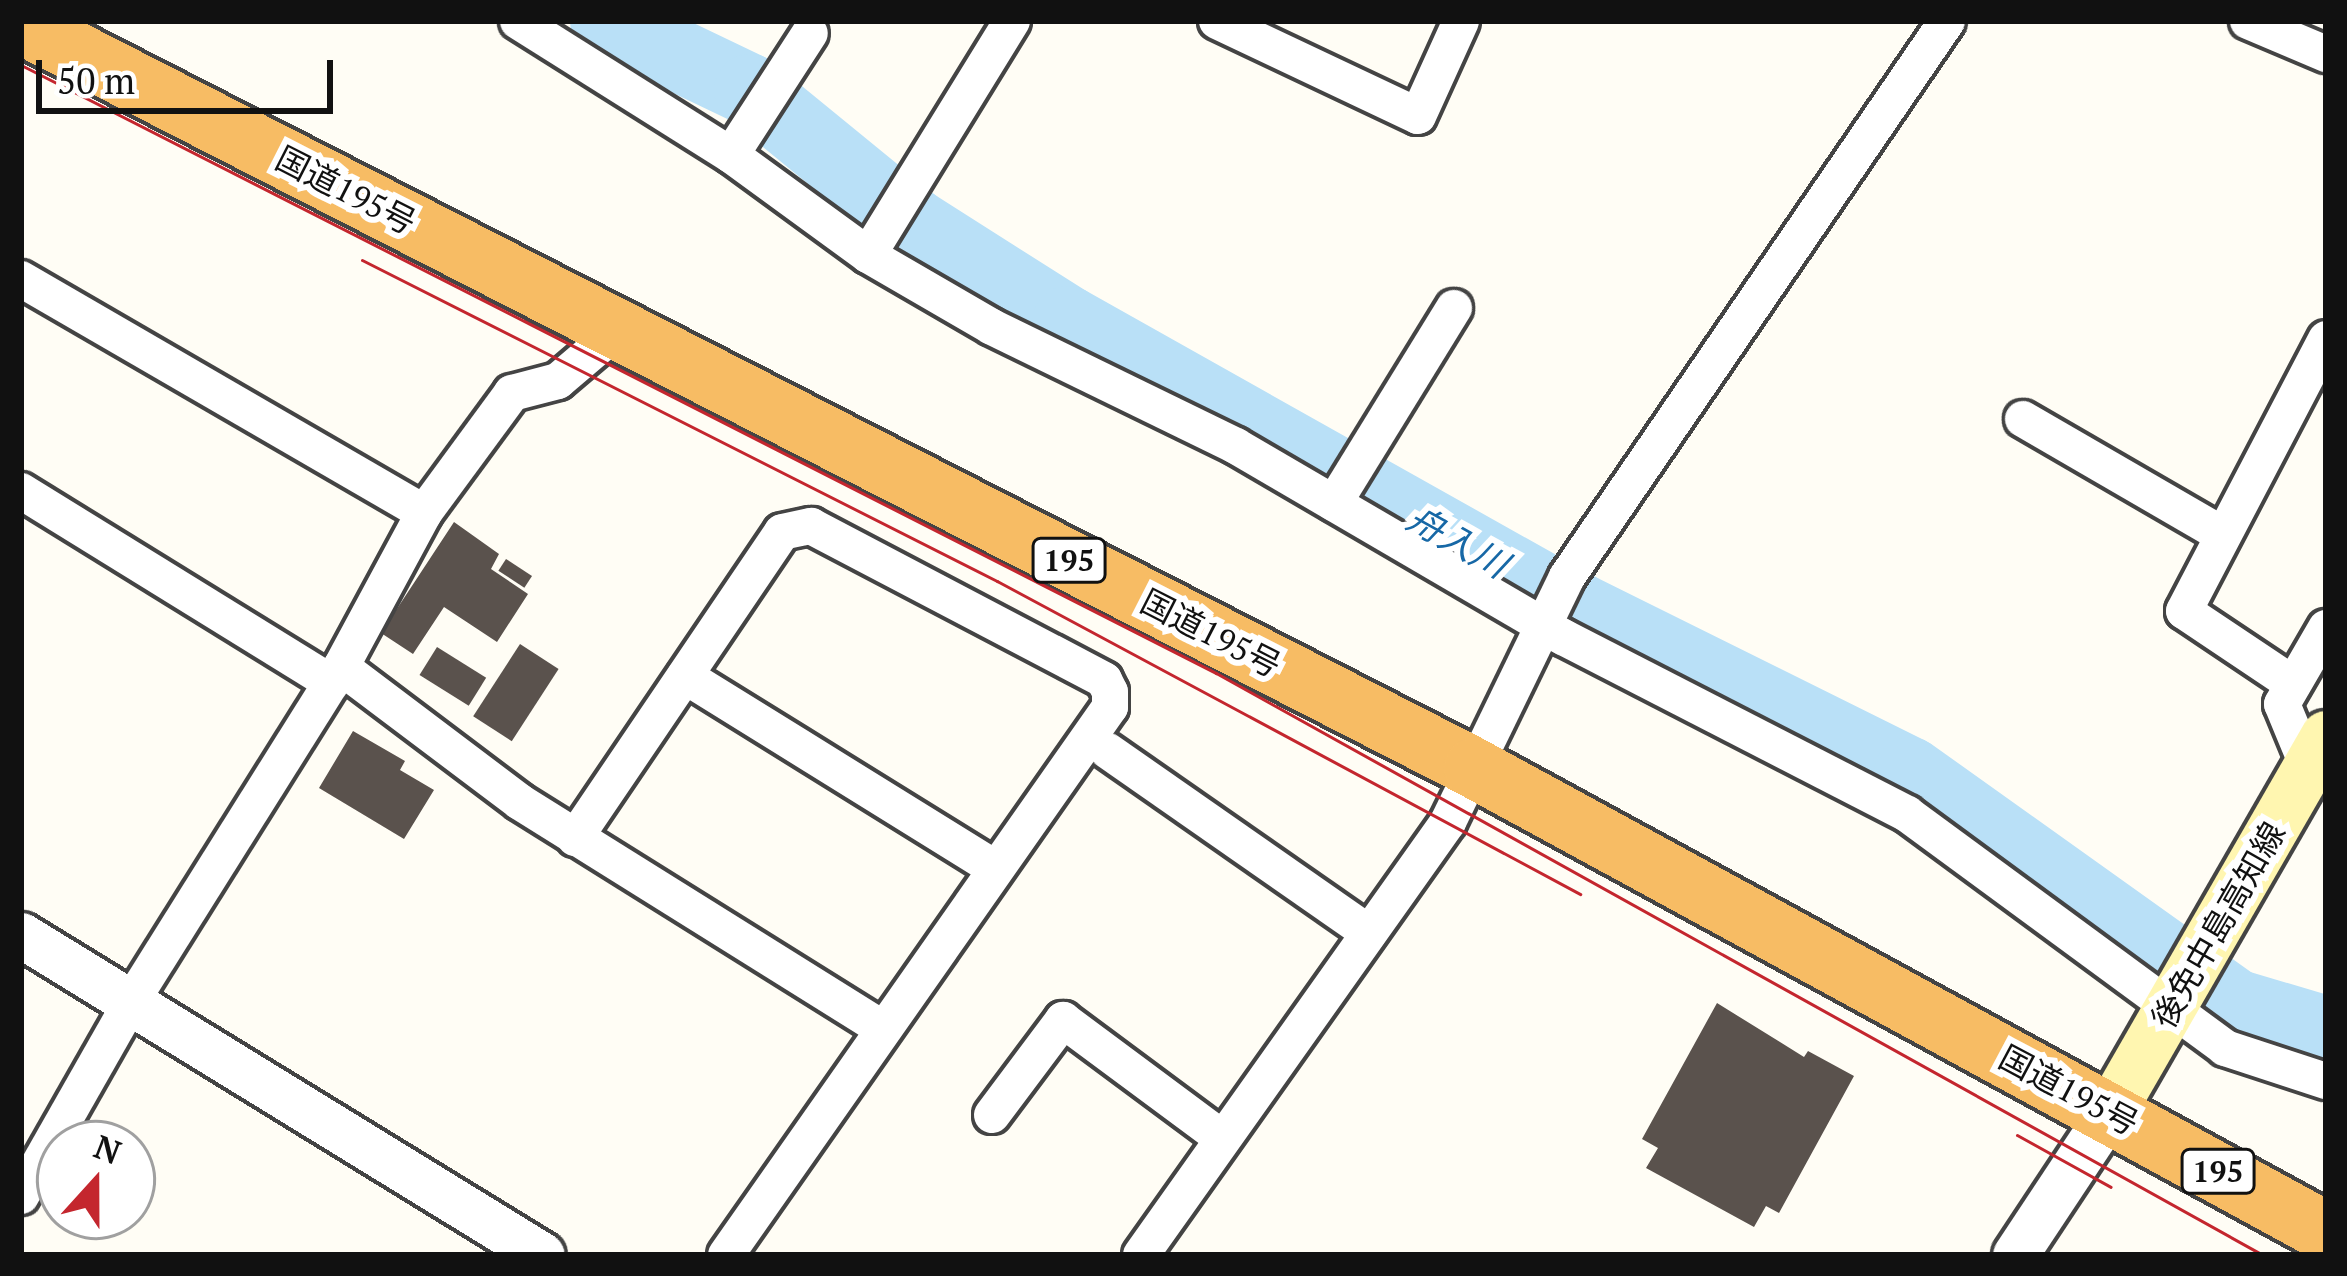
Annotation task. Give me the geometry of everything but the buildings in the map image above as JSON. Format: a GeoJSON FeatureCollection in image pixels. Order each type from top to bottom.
{"type":"FeatureCollection","features":[{"type":"Feature","properties":{"kind":"highway","name":"国道195号"},"geometry":{"type":"LineString","coordinates":[[21,23],[1474,768],[2326,1232]]}},
{"type":"Feature","properties":{"kind":"main road","name":"後免中島高知線"},"geometry":{"type":"LineString","coordinates":[[2109,1113],[2320,757]]}},
{"type":"Feature","properties":{"kind":"street"},"geometry":{"type":"LineString","coordinates":[[518,21],[740,142],[873,248],[1906,814],[2184,987],[2225,1048],[2326,1081]]}},
{"type":"Feature","properties":{"kind":"street"},"geometry":{"type":"LineString","coordinates":[[873,248],[1012,21]]}},
{"type":"Feature","properties":{"kind":"street"},"geometry":{"type":"LineString","coordinates":[[1217,21],[1418,116],[1461,21]]}},
{"type":"Feature","properties":{"kind":"street"},"geometry":{"type":"LineString","coordinates":[[1141,1255],[1448,822],[1567,578],[1947,21]]}},
{"type":"Feature","properties":{"kind":"street"},"geometry":{"type":"LineString","coordinates":[[2248,21],[2326,54]]}},
{"type":"Feature","properties":{"kind":"street"},"geometry":{"type":"LineString","coordinates":[[740,142],[810,33]]}},
{"type":"Feature","properties":{"kind":"street"},"geometry":{"type":"LineString","coordinates":[[21,278],[424,513]]}},
{"type":"Feature","properties":{"kind":"street"},"geometry":{"type":"LineString","coordinates":[[1334,503],[1454,308]]}},
{"type":"Feature","properties":{"kind":"street"},"geometry":{"type":"LineString","coordinates":[[21,1196],[131,1002],[337,675],[424,513],[512,393],[558,381],[619,329]]}},
{"type":"Feature","properties":{"kind":"street"},"geometry":{"type":"LineString","coordinates":[[2293,684],[2183,611],[2326,339]]}},
{"type":"Feature","properties":{"kind":"street"},"geometry":{"type":"LineString","coordinates":[[2024,419],[2223,536]]}},
{"type":"Feature","properties":{"kind":"street"},"geometry":{"type":"LineString","coordinates":[[21,491],[337,675],[575,838],[880,1028]]}},
{"type":"Feature","properties":{"kind":"street"},"geometry":{"type":"LineString","coordinates":[[575,838],[782,532],[811,526],[1104,680],[1110,707],[880,1028],[726,1255]]}},
{"type":"Feature","properties":{"kind":"street"},"geometry":{"type":"LineString","coordinates":[[2320,757],[2282,704],[2326,628]]}},
{"type":"Feature","properties":{"kind":"street"},"geometry":{"type":"LineString","coordinates":[[685,676],[995,868]]}},
{"type":"Feature","properties":{"kind":"street"},"geometry":{"type":"LineString","coordinates":[[1108,752],[1369,933]]}},
{"type":"Feature","properties":{"kind":"street"},"geometry":{"type":"LineString","coordinates":[[21,935],[542,1255]]}},
{"type":"Feature","properties":{"kind":"street"},"geometry":{"type":"LineString","coordinates":[[992,1115],[1063,1020],[1223,1139]]}},
{"type":"Feature","properties":{"kind":"street"},"geometry":{"type":"LineString","coordinates":[[2015,1255],[2109,1113]]}},
{"type":"Feature","properties":{"kind":"waterway","name":"舟入川"},"geometry":{"type":"LineString","coordinates":[[606,21],[750,90],[915,225],[1068,322],[1579,609],[1910,773],[2235,1005],[2326,1032]]}},
{"type":"Feature","properties":{"kind":"tram line"},"geometry":{"type":"LineString","coordinates":[[21,65],[1216,673],[2263,1255]]}},
{"type":"Feature","properties":{"kind":"tram line"},"geometry":{"type":"LineString","coordinates":[[362,260],[997,581],[1580,894]]}},
{"type":"Feature","properties":{"kind":"tram line"},"geometry":{"type":"LineString","coordinates":[[2017,1135],[2111,1187]]}}]}
